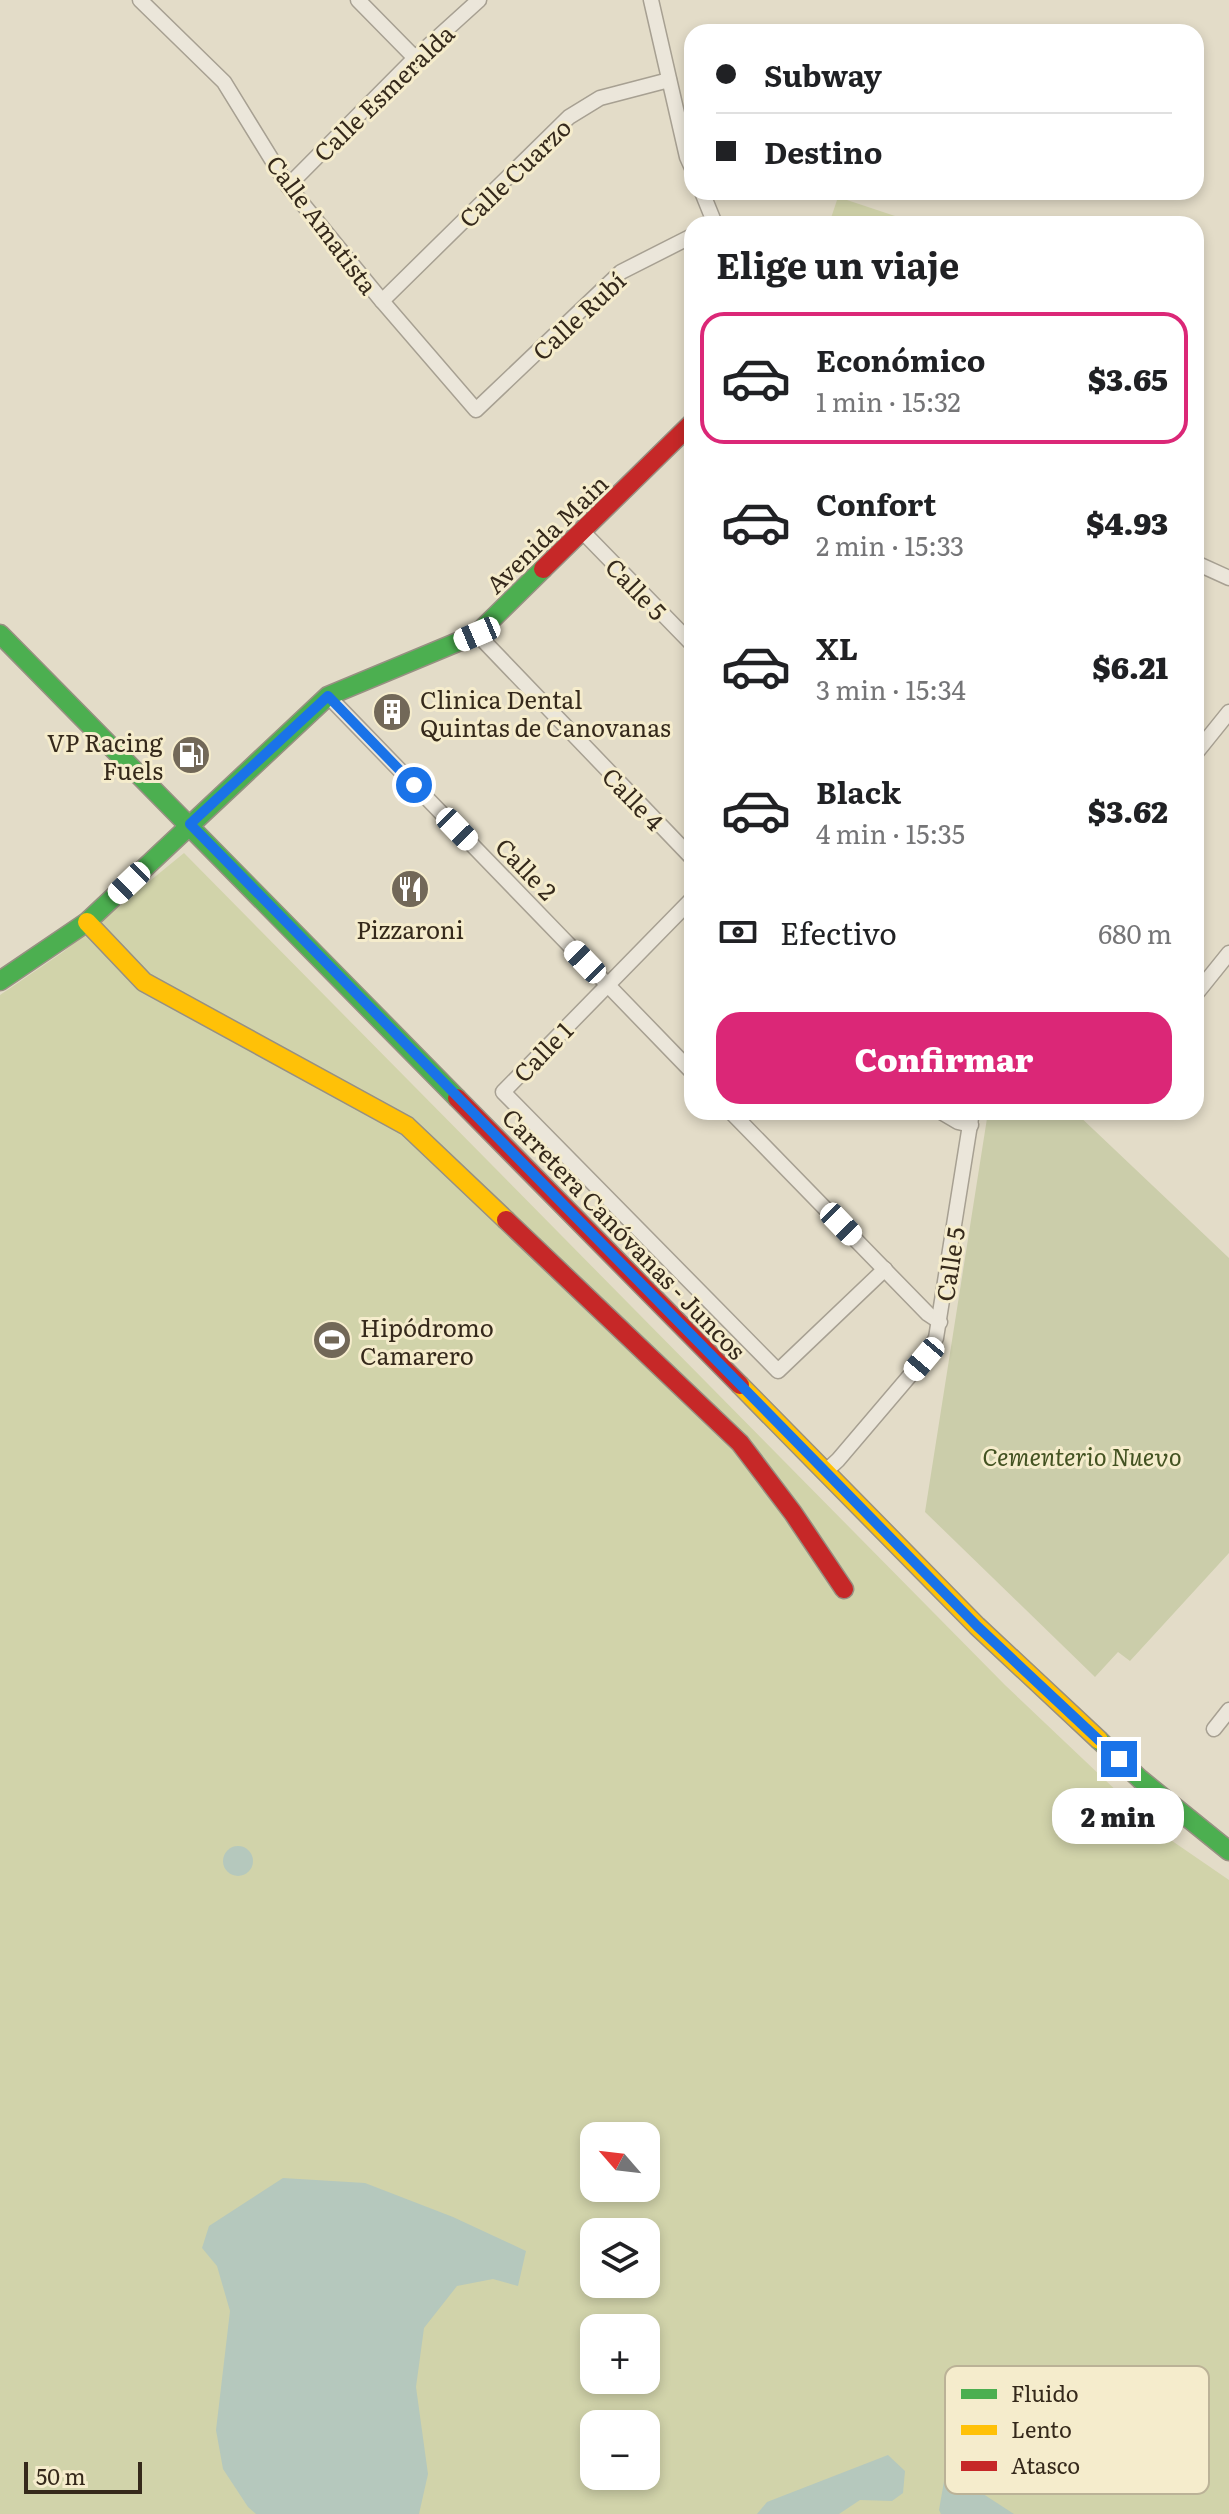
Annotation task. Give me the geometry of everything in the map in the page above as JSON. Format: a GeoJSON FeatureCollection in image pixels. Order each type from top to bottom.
{"type":"FeatureCollection","features":[{"type":"Feature","properties":{"kind":"street","name":"Calle Amatista"},"geometry":{"type":"LineString","coordinates":[[140,0],[224,82],[288,186],[476,410]]}},
{"type":"Feature","properties":{"kind":"street"},"geometry":{"type":"LineString","coordinates":[[358,0],[415,58]]}},
{"type":"Feature","properties":{"kind":"street","name":"Calle Esmeralda"},"geometry":{"type":"LineString","coordinates":[[288,186],[415,58],[479,0]]}},
{"type":"Feature","properties":{"kind":"street"},"geometry":{"type":"LineString","coordinates":[[651,0],[684,137]]}},
{"type":"Feature","properties":{"kind":"street","name":"Calle Cuarzo"},"geometry":{"type":"LineString","coordinates":[[382,301],[569,117],[600,98],[669,80]]}},
{"type":"Feature","properties":{"kind":"street","name":"Calle Rubí"},"geometry":{"type":"LineString","coordinates":[[476,410],[621,272],[684,240]]}},
{"type":"Feature","properties":{"kind":"street","name":"Avenida Main"},"geometry":{"type":"LineString","coordinates":[[190,824],[328,696],[477,634],[684,434]]}},
{"type":"Feature","properties":{"kind":"street","name":"Calle 5"},"geometry":{"type":"LineString","coordinates":[[582,531],[684,636]]}},
{"type":"Feature","properties":{"kind":"street"},"geometry":{"type":"LineString","coordinates":[[1204,567],[1229,578]]}},
{"type":"Feature","properties":{"kind":"street","name":"Carretera Canóvanas - Juncos"},"geometry":{"type":"LineString","coordinates":[[0,634],[977,1626],[1140,1779],[1229,1851]]}},
{"type":"Feature","properties":{"kind":"street","name":"Calle 4"},"geometry":{"type":"LineString","coordinates":[[477,634],[684,850]]}},
{"type":"Feature","properties":{"kind":"street","name":"Calle 2"},"geometry":{"type":"LineString","coordinates":[[328,696],[684,1064]]}},
{"type":"Feature","properties":{"kind":"street"},"geometry":{"type":"LineString","coordinates":[[1204,743],[1229,712]]}},
{"type":"Feature","properties":{"kind":"street"},"geometry":{"type":"LineString","coordinates":[[0,981],[87,922],[190,824]]}},
{"type":"Feature","properties":{"kind":"street","name":"Calle 1"},"geometry":{"type":"LineString","coordinates":[[684,907],[503,1092],[778,1371],[885,1269]]}},
{"type":"Feature","properties":{"kind":"street"},"geometry":{"type":"LineString","coordinates":[[87,922],[144,982],[407,1126],[740,1443],[793,1513],[844,1589]]}},
{"type":"Feature","properties":{"kind":"street"},"geometry":{"type":"LineString","coordinates":[[1204,984],[1229,953]]}},
{"type":"Feature","properties":{"kind":"street"},"geometry":{"type":"LineString","coordinates":[[739,1120],[928,1314],[940,1322]]}},
{"type":"Feature","properties":{"kind":"street","name":"Calle 5"},"geometry":{"type":"LineString","coordinates":[[825,1472],[924,1359],[936,1338],[972,1120]]}},
{"type":"Feature","properties":{"kind":"street"},"geometry":{"type":"LineString","coordinates":[[1214,1729],[1229,1710]]}},
{"type":"Feature","properties":{"kind":"green space"},"geometry":{"type":"Polygon","coordinates":[[[837,200],[847,200],[895,216],[832,216],[837,200]]]}},
{"type":"Feature","properties":{"kind":"green space","name":"Hipódromo Camarero"},"geometry":{"type":"Polygon","coordinates":[[[184,853],[1005,1685],[1162,1834],[1229,1880],[1229,2514],[0,2514],[0,995],[63,952],[184,853]]]}},
{"type":"Feature","properties":{"kind":"green space","name":"Cementerio Nuevo"},"geometry":{"type":"Polygon","coordinates":[[[987,1120],[1083,1120],[1229,1258],[1229,1553],[1130,1661],[1118,1652],[1095,1677],[925,1512],[987,1120]]]}},
{"type":"Feature","properties":{"kind":"shaded area"},"geometry":{"type":"Polygon","coordinates":[[[238,1846],[249,1850],[253,1861],[249,1872],[238,1876],[227,1872],[223,1861],[227,1850],[238,1846]]]}},
{"type":"Feature","properties":{"kind":"shaded area"},"geometry":{"type":"Polygon","coordinates":[[[283,2178],[365,2183],[453,2217],[526,2251],[518,2286],[493,2279],[457,2286],[424,2328],[416,2387],[428,2474],[419,2514],[256,2514],[223,2469],[216,2430],[230,2311],[217,2266],[202,2248],[209,2226],[283,2178]]]}},
{"type":"Feature","properties":{"kind":"shaded area"},"geometry":{"type":"Polygon","coordinates":[[[888,2455],[905,2471],[903,2493],[892,2501],[860,2500],[839,2514],[757,2514],[767,2502],[888,2455]]]}},
{"type":"Feature","properties":{"kind":"shaded area"},"geometry":{"type":"Polygon","coordinates":[[[945,2476],[945,2494],[983,2494],[1014,2514],[941,2514],[939,2510],[945,2476]]]}},
{"type":"Feature","properties":{"kind":"traffic: fast"},"geometry":{"type":"LineString","coordinates":[[0,981],[87,922],[328,696],[477,634],[543,569]]}},
{"type":"Feature","properties":{"kind":"traffic: fast"},"geometry":{"type":"LineString","coordinates":[[0,634],[457,1098]]}},
{"type":"Feature","properties":{"kind":"traffic: fast"},"geometry":{"type":"LineString","coordinates":[[1099,1740],[1140,1779],[1229,1851]]}},
{"type":"Feature","properties":{"kind":"traffic: slow"},"geometry":{"type":"LineString","coordinates":[[87,922],[144,982],[407,1126],[506,1220]]}},
{"type":"Feature","properties":{"kind":"traffic: slow"},"geometry":{"type":"LineString","coordinates":[[740,1385],[977,1626],[1099,1740]]}},
{"type":"Feature","properties":{"kind":"traffic: jam"},"geometry":{"type":"LineString","coordinates":[[543,569],[684,431]]}},
{"type":"Feature","properties":{"kind":"traffic: jam"},"geometry":{"type":"LineString","coordinates":[[457,1098],[740,1385]]}},
{"type":"Feature","properties":{"kind":"traffic: jam"},"geometry":{"type":"LineString","coordinates":[[506,1220],[740,1443],[793,1513],[844,1589]]}},
{"type":"Feature","properties":{"kind":"place","name":"Clinica Dental Quintas de Canovanas"},"geometry":{"type":"Point","coordinates":[392,712]}},
{"type":"Feature","properties":{"kind":"place","name":"VP Racing Fuels"},"geometry":{"type":"Point","coordinates":[191,755]}},
{"type":"Feature","properties":{"kind":"place","name":"Pizzaroni"},"geometry":{"type":"Point","coordinates":[410,889]}},
{"type":"Feature","properties":{"kind":"place","name":"Hipódromo Camarero"},"geometry":{"type":"Point","coordinates":[332,1340]}},
{"type":"Feature","properties":{"kind":"route"},"geometry":{"type":"LineString","coordinates":[[414,785],[328,696],[190,824],[977,1626],[1119,1759]]}}]}
